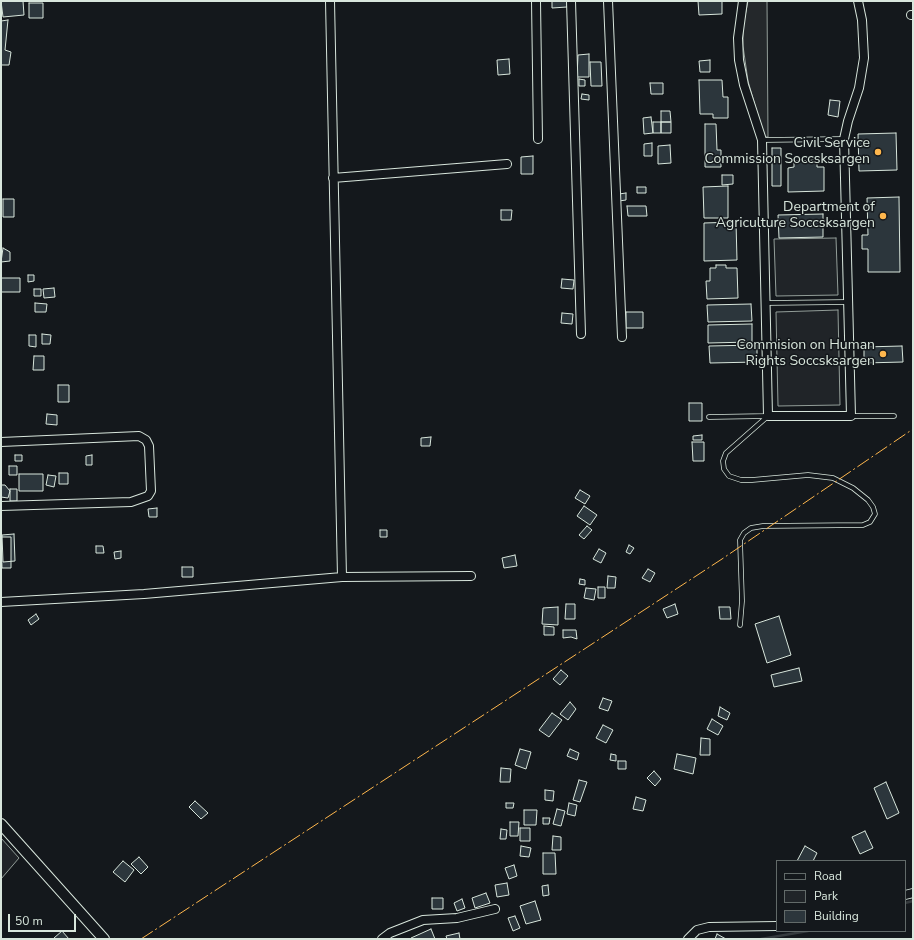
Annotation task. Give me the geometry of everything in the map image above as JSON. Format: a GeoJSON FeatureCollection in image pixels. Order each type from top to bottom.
{"type":"FeatureCollection","features":[{"type":"Feature","properties":{"kind":"street"},"geometry":{"type":"LineString","coordinates":[[330,1],[342,577]]}},
{"type":"Feature","properties":{"kind":"street"},"geometry":{"type":"LineString","coordinates":[[536,1],[538,139]]}},
{"type":"Feature","properties":{"kind":"street"},"geometry":{"type":"LineString","coordinates":[[571,1],[581,334]]}},
{"type":"Feature","properties":{"kind":"street"},"geometry":{"type":"LineString","coordinates":[[608,1],[622,336]]}},
{"type":"Feature","properties":{"kind":"street"},"geometry":{"type":"LineString","coordinates":[[743,1],[738,38],[739,60],[744,86],[762,140],[768,416],[851,416],[844,139],[848,121],[859,88],[864,58],[862,20],[858,1]]}},
{"type":"Feature","properties":{"kind":"street"},"geometry":{"type":"LineString","coordinates":[[333,178],[507,164]]}},
{"type":"Feature","properties":{"kind":"street"},"geometry":{"type":"LineString","coordinates":[[1,442],[139,436],[146,440],[149,446],[151,491],[148,496],[131,502],[1,506]]}},
{"type":"Feature","properties":{"kind":"street"},"geometry":{"type":"LineString","coordinates":[[1,602],[144,594],[342,577],[470,576]]}},
{"type":"Feature","properties":{"kind":"street"},"geometry":{"type":"LineString","coordinates":[[1,824],[104,939]]}},
{"type":"Feature","properties":{"kind":"street"},"geometry":{"type":"LineString","coordinates":[[382,939],[390,933],[423,920],[457,918],[495,909]]}},
{"type":"Feature","properties":{"kind":"street"},"geometry":{"type":"LineString","coordinates":[[688,939],[697,930],[709,927],[776,926]]}},
{"type":"Feature","properties":{"kind":"lane"},"geometry":{"type":"LineString","coordinates":[[762,140],[844,139]]}},
{"type":"Feature","properties":{"kind":"lane"},"geometry":{"type":"LineString","coordinates":[[765,303],[848,302]]}},
{"type":"Feature","properties":{"kind":"lane"},"geometry":{"type":"LineString","coordinates":[[709,417],[768,416]]}},
{"type":"Feature","properties":{"kind":"lane"},"geometry":{"type":"LineString","coordinates":[[740,625],[742,601],[740,540],[744,532],[751,528],[763,526],[863,525],[870,522],[875,514],[874,507],[868,500],[853,488],[834,478],[808,475],[741,480],[730,476],[724,469],[723,461],[726,452],[768,416]]}},
{"type":"Feature","properties":{"kind":"lane"},"geometry":{"type":"LineString","coordinates":[[851,416],[894,416]]}},
{"type":"Feature","properties":{"kind":"green space"},"geometry":{"type":"Polygon","coordinates":[[[836,238],[838,295],[776,296],[774,239],[836,238]]]}},
{"type":"Feature","properties":{"kind":"green space"},"geometry":{"type":"Polygon","coordinates":[[[838,310],[840,405],[778,406],[776,312],[838,310]]]}},
{"type":"Feature","properties":{"kind":"green space"},"geometry":{"type":"Polygon","coordinates":[[[1,838],[19,858],[1,879],[1,838]]]}},
{"type":"Feature","properties":{"kind":"shaded area"},"geometry":{"type":"Polygon","coordinates":[[[748,1],[767,1],[768,137],[764,137],[748,81],[743,46],[743,26],[748,1]]]}},
{"type":"Feature","properties":{"kind":"building"},"geometry":{"type":"Polygon","coordinates":[[[1,1],[23,1],[24,15],[3,17],[1,1]]]}},
{"type":"Feature","properties":{"kind":"building"},"geometry":{"type":"Polygon","coordinates":[[[552,1],[567,1],[567,7],[552,8],[552,1]]]}},
{"type":"Feature","properties":{"kind":"building"},"geometry":{"type":"Polygon","coordinates":[[[698,1],[722,1],[722,14],[699,15],[698,1]]]}},
{"type":"Feature","properties":{"kind":"building"},"geometry":{"type":"Polygon","coordinates":[[[29,3],[43,3],[43,18],[29,18],[29,3]]]}},
{"type":"Feature","properties":{"kind":"building"},"geometry":{"type":"Polygon","coordinates":[[[8,20],[5,50],[11,52],[9,65],[1,65],[1,21],[8,20]]]}},
{"type":"Feature","properties":{"kind":"building"},"geometry":{"type":"Polygon","coordinates":[[[589,54],[589,77],[577,77],[578,55],[589,54]]]}},
{"type":"Feature","properties":{"kind":"building"},"geometry":{"type":"Polygon","coordinates":[[[509,59],[510,74],[498,75],[497,60],[509,59]]]}},
{"type":"Feature","properties":{"kind":"building"},"geometry":{"type":"Polygon","coordinates":[[[710,60],[710,72],[700,72],[699,61],[710,60]]]}},
{"type":"Feature","properties":{"kind":"building"},"geometry":{"type":"Polygon","coordinates":[[[590,62],[601,62],[602,86],[591,86],[590,62]]]}},
{"type":"Feature","properties":{"kind":"building"},"geometry":{"type":"Polygon","coordinates":[[[579,79],[585,80],[585,86],[579,86],[579,79]]]}},
{"type":"Feature","properties":{"kind":"building"},"geometry":{"type":"Polygon","coordinates":[[[699,80],[722,80],[723,97],[728,97],[728,118],[713,118],[713,114],[700,114],[699,80]]]}},
{"type":"Feature","properties":{"kind":"building"},"geometry":{"type":"Polygon","coordinates":[[[650,83],[663,83],[663,94],[651,94],[650,83]]]}},
{"type":"Feature","properties":{"kind":"building"},"geometry":{"type":"Polygon","coordinates":[[[582,94],[589,95],[589,100],[581,99],[582,94]]]}},
{"type":"Feature","properties":{"kind":"building"},"geometry":{"type":"Polygon","coordinates":[[[830,100],[840,101],[838,117],[828,115],[830,100]]]}},
{"type":"Feature","properties":{"kind":"building"},"geometry":{"type":"Polygon","coordinates":[[[661,111],[670,111],[671,122],[661,122],[661,111]]]}},
{"type":"Feature","properties":{"kind":"building"},"geometry":{"type":"Polygon","coordinates":[[[651,117],[653,133],[644,134],[643,118],[651,117]]]}},
{"type":"Feature","properties":{"kind":"building"},"geometry":{"type":"Polygon","coordinates":[[[653,122],[661,122],[661,133],[653,133],[653,122]]]}},
{"type":"Feature","properties":{"kind":"building"},"geometry":{"type":"Polygon","coordinates":[[[661,122],[671,122],[671,133],[661,133],[661,122]]]}},
{"type":"Feature","properties":{"kind":"building"},"geometry":{"type":"Polygon","coordinates":[[[705,124],[716,124],[717,150],[721,150],[721,167],[705,167],[705,124]]]}},
{"type":"Feature","properties":{"kind":"building","name":"Civil Service Commission Soccsksargen"},"geometry":{"type":"Polygon","coordinates":[[[896,133],[897,170],[859,171],[858,134],[896,133]]]}},
{"type":"Feature","properties":{"kind":"building"},"geometry":{"type":"Polygon","coordinates":[[[652,143],[652,156],[644,156],[644,144],[652,143]]]}},
{"type":"Feature","properties":{"kind":"building"},"geometry":{"type":"Polygon","coordinates":[[[670,145],[671,163],[658,164],[658,146],[670,145]]]}},
{"type":"Feature","properties":{"kind":"building"},"geometry":{"type":"Polygon","coordinates":[[[772,148],[781,148],[781,186],[772,186],[772,148]]]}},
{"type":"Feature","properties":{"kind":"building"},"geometry":{"type":"Polygon","coordinates":[[[533,156],[533,174],[521,174],[521,157],[533,156]]]}},
{"type":"Feature","properties":{"kind":"building"},"geometry":{"type":"Polygon","coordinates":[[[817,160],[817,167],[824,167],[824,191],[788,192],[788,168],[794,167],[794,161],[817,160]]]}},
{"type":"Feature","properties":{"kind":"building"},"geometry":{"type":"Polygon","coordinates":[[[722,175],[733,175],[733,184],[722,185],[722,175]]]}},
{"type":"Feature","properties":{"kind":"building"},"geometry":{"type":"Polygon","coordinates":[[[728,186],[728,218],[704,218],[703,187],[728,186]]]}},
{"type":"Feature","properties":{"kind":"building"},"geometry":{"type":"Polygon","coordinates":[[[637,187],[646,187],[646,193],[637,193],[637,187]]]}},
{"type":"Feature","properties":{"kind":"building"},"geometry":{"type":"Polygon","coordinates":[[[626,193],[626,200],[619,201],[619,194],[626,193]]]}},
{"type":"Feature","properties":{"kind":"building","name":"Department of Agriculture Soccsksargen"},"geometry":{"type":"Polygon","coordinates":[[[899,197],[900,272],[868,272],[868,249],[862,249],[862,235],[868,235],[867,198],[899,197]]]}},
{"type":"Feature","properties":{"kind":"building"},"geometry":{"type":"Polygon","coordinates":[[[3,199],[14,199],[14,217],[3,217],[3,199]]]}},
{"type":"Feature","properties":{"kind":"building"},"geometry":{"type":"Polygon","coordinates":[[[627,206],[646,206],[647,216],[628,216],[627,206]]]}},
{"type":"Feature","properties":{"kind":"building"},"geometry":{"type":"Polygon","coordinates":[[[501,210],[512,210],[511,220],[501,220],[501,210]]]}},
{"type":"Feature","properties":{"kind":"building"},"geometry":{"type":"Polygon","coordinates":[[[823,214],[823,237],[779,238],[778,215],[823,214]]]}},
{"type":"Feature","properties":{"kind":"building"},"geometry":{"type":"Polygon","coordinates":[[[736,222],[737,260],[704,261],[704,223],[736,222]]]}},
{"type":"Feature","properties":{"kind":"building"},"geometry":{"type":"Polygon","coordinates":[[[3,248],[10,252],[10,261],[1,262],[3,248]]]}},
{"type":"Feature","properties":{"kind":"building"},"geometry":{"type":"Polygon","coordinates":[[[716,265],[726,265],[726,268],[737,268],[738,298],[707,299],[706,281],[710,281],[710,268],[716,268],[716,265]]]}},
{"type":"Feature","properties":{"kind":"building"},"geometry":{"type":"Polygon","coordinates":[[[28,275],[34,275],[34,281],[28,282],[28,275]]]}},
{"type":"Feature","properties":{"kind":"building"},"geometry":{"type":"Polygon","coordinates":[[[1,278],[20,278],[20,292],[1,292],[1,278]]]}},
{"type":"Feature","properties":{"kind":"building"},"geometry":{"type":"Polygon","coordinates":[[[562,279],[574,280],[573,289],[561,288],[562,279]]]}},
{"type":"Feature","properties":{"kind":"building"},"geometry":{"type":"Polygon","coordinates":[[[54,288],[55,297],[44,298],[43,289],[54,288]]]}},
{"type":"Feature","properties":{"kind":"building"},"geometry":{"type":"Polygon","coordinates":[[[34,289],[41,289],[41,296],[34,296],[34,289]]]}},
{"type":"Feature","properties":{"kind":"building"},"geometry":{"type":"Polygon","coordinates":[[[35,303],[47,304],[46,312],[35,312],[35,303]]]}},
{"type":"Feature","properties":{"kind":"building"},"geometry":{"type":"Polygon","coordinates":[[[751,304],[752,321],[708,322],[707,305],[751,304]]]}},
{"type":"Feature","properties":{"kind":"building"},"geometry":{"type":"Polygon","coordinates":[[[626,312],[643,312],[643,328],[626,328],[626,312]]]}},
{"type":"Feature","properties":{"kind":"building"},"geometry":{"type":"Polygon","coordinates":[[[562,313],[573,314],[572,324],[561,323],[562,313]]]}},
{"type":"Feature","properties":{"kind":"building"},"geometry":{"type":"Polygon","coordinates":[[[752,324],[752,342],[708,343],[708,325],[752,324]]]}},
{"type":"Feature","properties":{"kind":"building"},"geometry":{"type":"Polygon","coordinates":[[[42,334],[51,335],[50,344],[42,344],[42,334]]]}},
{"type":"Feature","properties":{"kind":"building"},"geometry":{"type":"Polygon","coordinates":[[[29,335],[36,335],[36,347],[29,346],[29,335]]]}},
{"type":"Feature","properties":{"kind":"building"},"geometry":{"type":"Polygon","coordinates":[[[757,345],[757,362],[710,363],[709,346],[757,345]]]}},
{"type":"Feature","properties":{"kind":"building","name":"Commision on Human Rights Soccsksargen"},"geometry":{"type":"Polygon","coordinates":[[[902,346],[903,362],[864,363],[864,347],[902,346]]]}},
{"type":"Feature","properties":{"kind":"building"},"geometry":{"type":"Polygon","coordinates":[[[34,356],[44,356],[44,370],[33,370],[34,356]]]}},
{"type":"Feature","properties":{"kind":"building"},"geometry":{"type":"Polygon","coordinates":[[[58,385],[69,385],[69,402],[58,402],[58,385]]]}},
{"type":"Feature","properties":{"kind":"building"},"geometry":{"type":"Polygon","coordinates":[[[689,403],[702,403],[702,421],[689,421],[689,403]]]}},
{"type":"Feature","properties":{"kind":"building"},"geometry":{"type":"Polygon","coordinates":[[[47,414],[57,415],[57,425],[46,424],[47,414]]]}},
{"type":"Feature","properties":{"kind":"building"},"geometry":{"type":"Polygon","coordinates":[[[702,435],[702,440],[693,440],[693,436],[702,435]]]}},
{"type":"Feature","properties":{"kind":"building"},"geometry":{"type":"Polygon","coordinates":[[[431,437],[430,446],[421,446],[421,438],[431,437]]]}},
{"type":"Feature","properties":{"kind":"building"},"geometry":{"type":"Polygon","coordinates":[[[692,442],[704,442],[704,461],[693,461],[692,442]]]}},
{"type":"Feature","properties":{"kind":"building"},"geometry":{"type":"Polygon","coordinates":[[[15,455],[22,455],[22,461],[15,461],[15,455]]]}},
{"type":"Feature","properties":{"kind":"building"},"geometry":{"type":"Polygon","coordinates":[[[92,455],[92,465],[86,465],[86,456],[92,455]]]}},
{"type":"Feature","properties":{"kind":"building"},"geometry":{"type":"Polygon","coordinates":[[[9,466],[17,466],[17,475],[9,475],[9,466]]]}},
{"type":"Feature","properties":{"kind":"building"},"geometry":{"type":"Polygon","coordinates":[[[59,473],[68,473],[68,484],[59,484],[59,473]]]}},
{"type":"Feature","properties":{"kind":"building"},"geometry":{"type":"Polygon","coordinates":[[[19,474],[43,474],[43,491],[19,491],[19,474]]]}},
{"type":"Feature","properties":{"kind":"building"},"geometry":{"type":"Polygon","coordinates":[[[48,475],[56,476],[54,487],[46,485],[48,475]]]}},
{"type":"Feature","properties":{"kind":"building"},"geometry":{"type":"Polygon","coordinates":[[[1,485],[5,485],[10,491],[8,498],[1,497],[1,485]]]}},
{"type":"Feature","properties":{"kind":"building"},"geometry":{"type":"Polygon","coordinates":[[[10,489],[17,489],[17,501],[10,501],[10,489]]]}},
{"type":"Feature","properties":{"kind":"building"},"geometry":{"type":"Polygon","coordinates":[[[580,490],[590,496],[585,504],[575,498],[580,490]]]}},
{"type":"Feature","properties":{"kind":"building"},"geometry":{"type":"Polygon","coordinates":[[[584,506],[597,515],[590,525],[577,516],[584,506]]]}},
{"type":"Feature","properties":{"kind":"building"},"geometry":{"type":"Polygon","coordinates":[[[157,508],[157,517],[149,517],[148,509],[157,508]]]}},
{"type":"Feature","properties":{"kind":"building"},"geometry":{"type":"Polygon","coordinates":[[[587,526],[592,530],[584,539],[579,535],[587,526]]]}},
{"type":"Feature","properties":{"kind":"building"},"geometry":{"type":"Polygon","coordinates":[[[380,530],[387,530],[387,537],[380,537],[380,530]]]}},
{"type":"Feature","properties":{"kind":"building"},"geometry":{"type":"Polygon","coordinates":[[[14,534],[15,561],[3,562],[2,535],[14,534]]]}},
{"type":"Feature","properties":{"kind":"building"},"geometry":{"type":"Polygon","coordinates":[[[1,537],[11,537],[11,568],[2,568],[1,537]]]}},
{"type":"Feature","properties":{"kind":"building"},"geometry":{"type":"Polygon","coordinates":[[[629,545],[634,548],[630,554],[626,552],[629,545]]]}},
{"type":"Feature","properties":{"kind":"building"},"geometry":{"type":"Polygon","coordinates":[[[96,546],[103,546],[104,553],[96,553],[96,546]]]}},
{"type":"Feature","properties":{"kind":"building"},"geometry":{"type":"Polygon","coordinates":[[[599,549],[606,553],[601,563],[593,559],[599,549]]]}},
{"type":"Feature","properties":{"kind":"building"},"geometry":{"type":"Polygon","coordinates":[[[121,551],[121,558],[115,559],[114,552],[121,551]]]}},
{"type":"Feature","properties":{"kind":"building"},"geometry":{"type":"Polygon","coordinates":[[[515,555],[517,566],[504,568],[502,558],[515,555]]]}},
{"type":"Feature","properties":{"kind":"building"},"geometry":{"type":"Polygon","coordinates":[[[182,567],[193,567],[193,577],[182,577],[182,567]]]}},
{"type":"Feature","properties":{"kind":"building"},"geometry":{"type":"Polygon","coordinates":[[[648,569],[655,573],[650,582],[642,578],[648,569]]]}},
{"type":"Feature","properties":{"kind":"building"},"geometry":{"type":"Polygon","coordinates":[[[608,576],[616,577],[615,588],[607,588],[608,576]]]}},
{"type":"Feature","properties":{"kind":"building"},"geometry":{"type":"Polygon","coordinates":[[[580,579],[585,580],[585,585],[579,584],[580,579]]]}},
{"type":"Feature","properties":{"kind":"building"},"geometry":{"type":"Polygon","coordinates":[[[598,587],[605,587],[605,598],[598,598],[598,587]]]}},
{"type":"Feature","properties":{"kind":"building"},"geometry":{"type":"Polygon","coordinates":[[[586,588],[596,589],[594,600],[584,598],[586,588]]]}},
{"type":"Feature","properties":{"kind":"building"},"geometry":{"type":"Polygon","coordinates":[[[566,604],[575,604],[575,619],[565,619],[566,604]]]}},
{"type":"Feature","properties":{"kind":"building"},"geometry":{"type":"Polygon","coordinates":[[[675,604],[678,614],[667,618],[663,609],[675,604]]]}},
{"type":"Feature","properties":{"kind":"building"},"geometry":{"type":"Polygon","coordinates":[[[558,607],[558,625],[542,624],[543,608],[558,607]]]}},
{"type":"Feature","properties":{"kind":"building"},"geometry":{"type":"Polygon","coordinates":[[[719,607],[730,607],[731,619],[720,619],[719,607]]]}},
{"type":"Feature","properties":{"kind":"building"},"geometry":{"type":"Polygon","coordinates":[[[36,614],[39,619],[31,625],[28,620],[36,614]]]}},
{"type":"Feature","properties":{"kind":"building"},"geometry":{"type":"Polygon","coordinates":[[[779,616],[791,655],[767,663],[755,624],[779,616]]]}},
{"type":"Feature","properties":{"kind":"building"},"geometry":{"type":"Polygon","coordinates":[[[544,626],[554,627],[554,635],[544,635],[544,626]]]}},
{"type":"Feature","properties":{"kind":"building"},"geometry":{"type":"Polygon","coordinates":[[[563,630],[576,630],[577,639],[571,637],[563,638],[563,630]]]}},
{"type":"Feature","properties":{"kind":"building"},"geometry":{"type":"Polygon","coordinates":[[[799,668],[802,681],[774,687],[771,675],[799,668]]]}},
{"type":"Feature","properties":{"kind":"building"},"geometry":{"type":"Polygon","coordinates":[[[561,670],[568,676],[560,685],[553,679],[561,670]]]}},
{"type":"Feature","properties":{"kind":"building"},"geometry":{"type":"Polygon","coordinates":[[[603,698],[612,701],[608,711],[599,708],[603,698]]]}},
{"type":"Feature","properties":{"kind":"building"},"geometry":{"type":"Polygon","coordinates":[[[570,702],[576,709],[568,720],[560,714],[570,702]]]}},
{"type":"Feature","properties":{"kind":"building"},"geometry":{"type":"Polygon","coordinates":[[[720,707],[730,713],[727,720],[718,716],[720,707]]]}},
{"type":"Feature","properties":{"kind":"building"},"geometry":{"type":"Polygon","coordinates":[[[552,713],[562,720],[549,737],[539,730],[552,713]]]}},
{"type":"Feature","properties":{"kind":"building"},"geometry":{"type":"Polygon","coordinates":[[[712,719],[723,726],[718,735],[707,729],[712,719]]]}},
{"type":"Feature","properties":{"kind":"building"},"geometry":{"type":"Polygon","coordinates":[[[603,725],[613,730],[606,743],[596,738],[603,725]]]}},
{"type":"Feature","properties":{"kind":"building"},"geometry":{"type":"Polygon","coordinates":[[[701,738],[710,739],[710,755],[700,755],[701,738]]]}},
{"type":"Feature","properties":{"kind":"building"},"geometry":{"type":"Polygon","coordinates":[[[520,749],[531,752],[526,769],[515,765],[520,749]]]}},
{"type":"Feature","properties":{"kind":"building"},"geometry":{"type":"Polygon","coordinates":[[[570,749],[579,753],[577,760],[567,756],[570,749]]]}},
{"type":"Feature","properties":{"kind":"building"},"geometry":{"type":"Polygon","coordinates":[[[611,754],[616,755],[616,761],[610,760],[611,754]]]}},
{"type":"Feature","properties":{"kind":"building"},"geometry":{"type":"Polygon","coordinates":[[[677,754],[696,758],[693,774],[674,769],[677,754]]]}},
{"type":"Feature","properties":{"kind":"building"},"geometry":{"type":"Polygon","coordinates":[[[618,761],[626,761],[626,769],[618,769],[618,761]]]}},
{"type":"Feature","properties":{"kind":"building"},"geometry":{"type":"Polygon","coordinates":[[[501,768],[511,769],[510,782],[500,782],[501,768]]]}},
{"type":"Feature","properties":{"kind":"building"},"geometry":{"type":"Polygon","coordinates":[[[654,771],[661,779],[655,786],[647,778],[654,771]]]}},
{"type":"Feature","properties":{"kind":"building"},"geometry":{"type":"Polygon","coordinates":[[[579,780],[587,782],[580,802],[573,800],[579,780]]]}},
{"type":"Feature","properties":{"kind":"building"},"geometry":{"type":"Polygon","coordinates":[[[886,782],[899,813],[887,819],[874,788],[886,782]]]}},
{"type":"Feature","properties":{"kind":"building"},"geometry":{"type":"Polygon","coordinates":[[[545,790],[554,791],[553,801],[545,800],[545,790]]]}},
{"type":"Feature","properties":{"kind":"building"},"geometry":{"type":"Polygon","coordinates":[[[636,797],[646,800],[643,811],[633,809],[636,797]]]}},
{"type":"Feature","properties":{"kind":"building"},"geometry":{"type":"Polygon","coordinates":[[[195,801],[208,813],[201,819],[189,807],[195,801]]]}},
{"type":"Feature","properties":{"kind":"building"},"geometry":{"type":"Polygon","coordinates":[[[506,803],[514,803],[513,808],[506,808],[506,803]]]}},
{"type":"Feature","properties":{"kind":"building"},"geometry":{"type":"Polygon","coordinates":[[[569,803],[577,805],[575,816],[567,814],[569,803]]]}},
{"type":"Feature","properties":{"kind":"building"},"geometry":{"type":"Polygon","coordinates":[[[557,809],[565,811],[561,826],[553,824],[557,809]]]}},
{"type":"Feature","properties":{"kind":"building"},"geometry":{"type":"Polygon","coordinates":[[[524,810],[537,810],[536,825],[524,825],[524,810]]]}},
{"type":"Feature","properties":{"kind":"building"},"geometry":{"type":"Polygon","coordinates":[[[543,818],[550,818],[549,824],[543,824],[543,818]]]}},
{"type":"Feature","properties":{"kind":"building"},"geometry":{"type":"Polygon","coordinates":[[[510,822],[519,822],[518,836],[510,836],[510,822]]]}},
{"type":"Feature","properties":{"kind":"building"},"geometry":{"type":"Polygon","coordinates":[[[520,828],[530,828],[530,841],[520,841],[520,828]]]}},
{"type":"Feature","properties":{"kind":"building"},"geometry":{"type":"Polygon","coordinates":[[[501,829],[507,830],[506,839],[500,839],[501,829]]]}},
{"type":"Feature","properties":{"kind":"building"},"geometry":{"type":"Polygon","coordinates":[[[865,831],[873,848],[860,854],[852,837],[865,831]]]}},
{"type":"Feature","properties":{"kind":"building"},"geometry":{"type":"Polygon","coordinates":[[[553,836],[561,837],[561,850],[552,850],[553,836]]]}},
{"type":"Feature","properties":{"kind":"building"},"geometry":{"type":"Polygon","coordinates":[[[521,846],[531,848],[529,857],[520,856],[521,846]]]}},
{"type":"Feature","properties":{"kind":"building"},"geometry":{"type":"Polygon","coordinates":[[[805,846],[817,853],[814,860],[798,860],[805,846]]]}},
{"type":"Feature","properties":{"kind":"building"},"geometry":{"type":"Polygon","coordinates":[[[543,853],[555,853],[556,874],[543,874],[543,853]]]}},
{"type":"Feature","properties":{"kind":"building"},"geometry":{"type":"Polygon","coordinates":[[[139,857],[148,867],[141,874],[131,864],[139,857]]]}},
{"type":"Feature","properties":{"kind":"building"},"geometry":{"type":"Polygon","coordinates":[[[123,861],[134,870],[125,882],[113,872],[123,861]]]}},
{"type":"Feature","properties":{"kind":"building"},"geometry":{"type":"Polygon","coordinates":[[[514,865],[517,876],[509,879],[505,868],[514,865]]]}},
{"type":"Feature","properties":{"kind":"building"},"geometry":{"type":"Polygon","coordinates":[[[507,883],[509,895],[497,897],[495,885],[507,883]]]}},
{"type":"Feature","properties":{"kind":"building"},"geometry":{"type":"Polygon","coordinates":[[[548,885],[549,895],[543,896],[542,886],[548,885]]]}},
{"type":"Feature","properties":{"kind":"building"},"geometry":{"type":"Polygon","coordinates":[[[486,893],[490,903],[475,908],[472,898],[486,893]]]}},
{"type":"Feature","properties":{"kind":"building"},"geometry":{"type":"Polygon","coordinates":[[[432,898],[443,898],[443,909],[432,909],[432,898]]]}},
{"type":"Feature","properties":{"kind":"building"},"geometry":{"type":"Polygon","coordinates":[[[462,899],[465,908],[457,911],[454,903],[462,899]]]}},
{"type":"Feature","properties":{"kind":"building"},"geometry":{"type":"Polygon","coordinates":[[[535,901],[541,920],[526,924],[520,906],[535,901]]]}},
{"type":"Feature","properties":{"kind":"building"},"geometry":{"type":"Polygon","coordinates":[[[515,916],[520,928],[513,931],[508,918],[515,916]]]}},
{"type":"Feature","properties":{"kind":"building"},"geometry":{"type":"Polygon","coordinates":[[[431,929],[435,939],[411,938],[431,929]]]}},
{"type":"Feature","properties":{"kind":"building"},"geometry":{"type":"Polygon","coordinates":[[[62,931],[69,939],[54,939],[54,938],[62,931]]]}},
{"type":"Feature","properties":{"kind":"building"},"geometry":{"type":"Polygon","coordinates":[[[459,933],[460,939],[447,939],[446,936],[459,933]]]}},
{"type":"Feature","properties":{"kind":"building"},"geometry":{"type":"Polygon","coordinates":[[[717,934],[726,939],[715,939],[717,934]]]}},
{"type":"Feature","properties":{"kind":"waterway"},"geometry":{"type":"LineString","coordinates":[[906,903],[913,901]]}},
{"type":"Feature","properties":{"kind":"waterway"},"geometry":{"type":"LineString","coordinates":[[761,939],[802,932]]}},
{"type":"Feature","properties":{"kind":"power"},"geometry":{"type":"LineString","coordinates":[[141,939],[722,559],[913,429]]}},
{"type":"Feature","properties":{"kind":"place","name":"Civil Service Commission Soccsksargen"},"geometry":{"type":"Point","coordinates":[878,152]}},
{"type":"Feature","properties":{"kind":"place","name":"Department of Agriculture Soccsksargen"},"geometry":{"type":"Point","coordinates":[883,216]}},
{"type":"Feature","properties":{"kind":"place","name":"Commision on Human Rights Soccsksargen"},"geometry":{"type":"Point","coordinates":[883,354]}}]}
